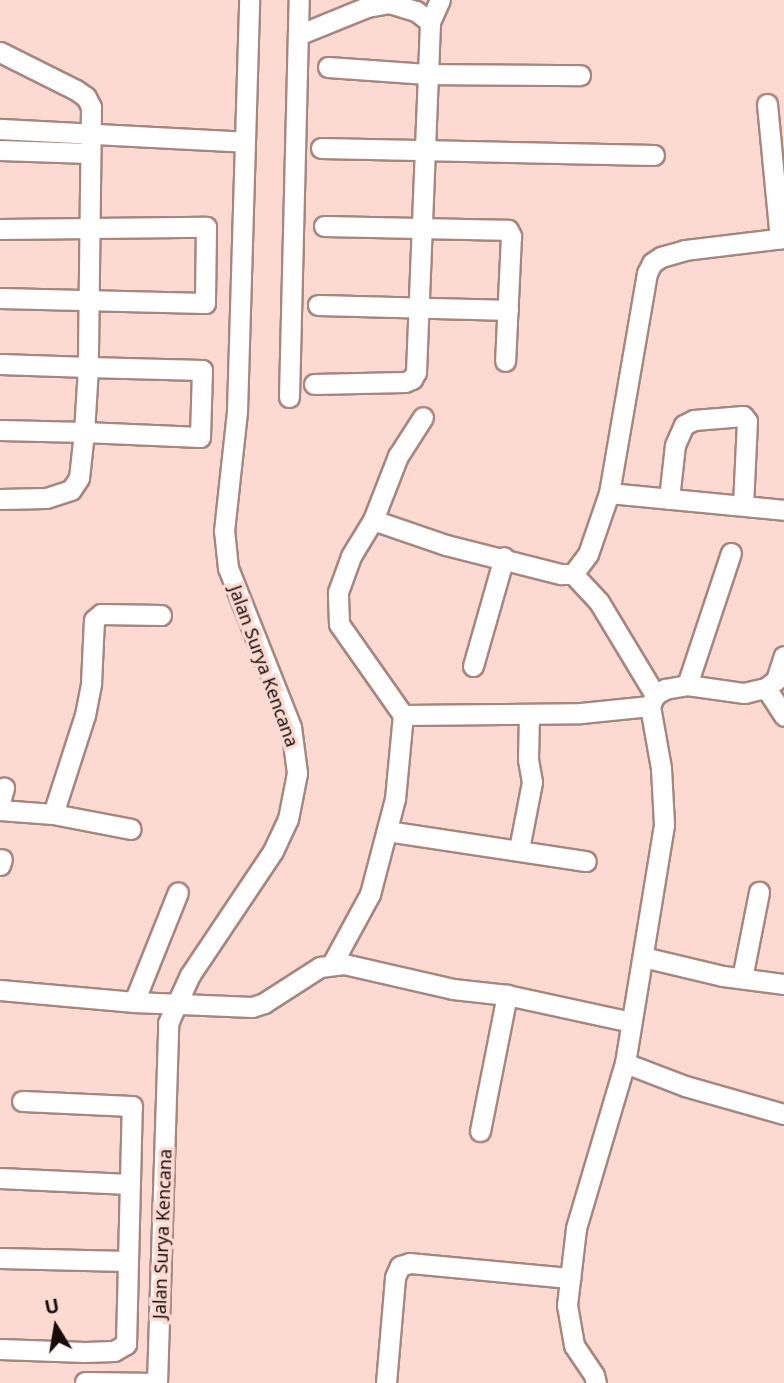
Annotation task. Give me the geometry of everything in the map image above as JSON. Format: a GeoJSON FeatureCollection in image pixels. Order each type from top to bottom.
{"type":"FeatureCollection","features":[{"type":"Feature","properties":{"kind":"street","name":"Jalan Surya Kencana"},"geometry":{"type":"LineString","coordinates":[[157,1383],[168,1023],[190,975],[273,850],[288,818],[297,773],[290,727],[228,568],[224,531],[237,411],[249,0]]}},
{"type":"Feature","properties":{"kind":"street"},"geometry":{"type":"LineString","coordinates":[[289,397],[299,0]]}},
{"type":"Feature","properties":{"kind":"street"},"geometry":{"type":"LineString","coordinates":[[314,384],[405,383],[412,379],[416,372],[430,22],[440,0]]}},
{"type":"Feature","properties":{"kind":"street"},"geometry":{"type":"LineString","coordinates":[[298,35],[367,6],[389,3],[416,11],[430,22]]}},
{"type":"Feature","properties":{"kind":"street"},"geometry":{"type":"LineString","coordinates":[[0,52],[86,97],[91,107],[88,367],[79,478],[71,490],[46,498],[0,499]]}},
{"type":"Feature","properties":{"kind":"street"},"geometry":{"type":"LineString","coordinates":[[328,66],[428,74],[580,75]]}},
{"type":"Feature","properties":{"kind":"street"},"geometry":{"type":"LineString","coordinates":[[573,574],[588,554],[609,493],[647,273],[652,263],[661,257],[685,250],[782,238],[768,104]]}},
{"type":"Feature","properties":{"kind":"street"},"geometry":{"type":"LineString","coordinates":[[0,130],[90,144]]}},
{"type":"Feature","properties":{"kind":"street"},"geometry":{"type":"LineString","coordinates":[[0,150],[90,144],[245,142]]}},
{"type":"Feature","properties":{"kind":"street"},"geometry":{"type":"LineString","coordinates":[[321,148],[654,155]]}},
{"type":"Feature","properties":{"kind":"street"},"geometry":{"type":"LineString","coordinates":[[0,229],[89,226],[206,227],[205,303],[0,298]]}},
{"type":"Feature","properties":{"kind":"street"},"geometry":{"type":"LineString","coordinates":[[324,226],[508,230],[511,236],[505,361]]}},
{"type":"Feature","properties":{"kind":"street"},"geometry":{"type":"LineString","coordinates":[[318,305],[508,310]]}},
{"type":"Feature","properties":{"kind":"street"},"geometry":{"type":"LineString","coordinates":[[0,364],[202,370],[200,437],[0,430]]}},
{"type":"Feature","properties":{"kind":"street"},"geometry":{"type":"LineString","coordinates":[[0,990],[134,1002],[252,1007],[332,964],[370,894],[395,799],[404,716],[339,624],[338,592],[351,556],[373,520],[398,456],[424,416]]}},
{"type":"Feature","properties":{"kind":"street"},"geometry":{"type":"LineString","coordinates":[[669,499],[675,445],[684,425],[694,420],[743,416],[747,421],[743,505]]}},
{"type":"Feature","properties":{"kind":"street"},"geometry":{"type":"LineString","coordinates":[[609,493],[784,510]]}},
{"type":"Feature","properties":{"kind":"street"},"geometry":{"type":"LineString","coordinates":[[373,520],[446,545],[561,574],[573,574],[605,611],[652,701],[661,768],[664,824],[625,1063],[576,1228],[570,1278],[569,1323],[574,1345],[594,1375],[596,1383]]}},
{"type":"Feature","properties":{"kind":"street"},"geometry":{"type":"LineString","coordinates":[[687,685],[731,553]]}},
{"type":"Feature","properties":{"kind":"street"},"geometry":{"type":"LineString","coordinates":[[473,666],[504,558]]}},
{"type":"Feature","properties":{"kind":"street"},"geometry":{"type":"LineString","coordinates":[[53,814],[67,779],[87,704],[91,683],[94,620],[101,614],[161,615]]}},
{"type":"Feature","properties":{"kind":"street"},"geometry":{"type":"LineString","coordinates":[[404,716],[528,715],[652,701],[665,689],[687,685],[744,694],[766,688],[776,680],[784,656]]}},
{"type":"Feature","properties":{"kind":"street"},"geometry":{"type":"LineString","coordinates":[[766,688],[784,716]]}},
{"type":"Feature","properties":{"kind":"street"},"geometry":{"type":"LineString","coordinates":[[519,849],[532,782],[528,759],[528,715]]}},
{"type":"Feature","properties":{"kind":"street"},"geometry":{"type":"LineString","coordinates":[[0,810],[53,814],[131,829]]}},
{"type":"Feature","properties":{"kind":"street"},"geometry":{"type":"LineString","coordinates":[[387,831],[519,849],[586,862]]}},
{"type":"Feature","properties":{"kind":"street"},"geometry":{"type":"LineString","coordinates":[[134,1002],[178,892]]}},
{"type":"Feature","properties":{"kind":"street"},"geometry":{"type":"LineString","coordinates":[[742,978],[759,892]]}},
{"type":"Feature","properties":{"kind":"street"},"geometry":{"type":"LineString","coordinates":[[643,957],[784,984]]}},
{"type":"Feature","properties":{"kind":"street"},"geometry":{"type":"LineString","coordinates":[[332,964],[453,989],[508,995],[631,1022]]}},
{"type":"Feature","properties":{"kind":"street"},"geometry":{"type":"LineString","coordinates":[[480,1131],[508,995]]}},
{"type":"Feature","properties":{"kind":"street"},"geometry":{"type":"LineString","coordinates":[[625,1063],[685,1086],[784,1114]]}},
{"type":"Feature","properties":{"kind":"street"},"geometry":{"type":"LineString","coordinates":[[0,1349],[114,1351],[126,1344],[132,1106],[22,1101]]}},
{"type":"Feature","properties":{"kind":"street"},"geometry":{"type":"LineString","coordinates":[[0,1178],[129,1184]]}},
{"type":"Feature","properties":{"kind":"street"},"geometry":{"type":"LineString","coordinates":[[0,1258],[127,1261]]}},
{"type":"Feature","properties":{"kind":"street"},"geometry":{"type":"LineString","coordinates":[[386,1383],[395,1277],[400,1266],[410,1263],[570,1278]]}},
{"type":"Feature","properties":{"kind":"street"},"geometry":{"type":"LineString","coordinates":[[85,1352],[85,1382],[157,1383]]}}]}
